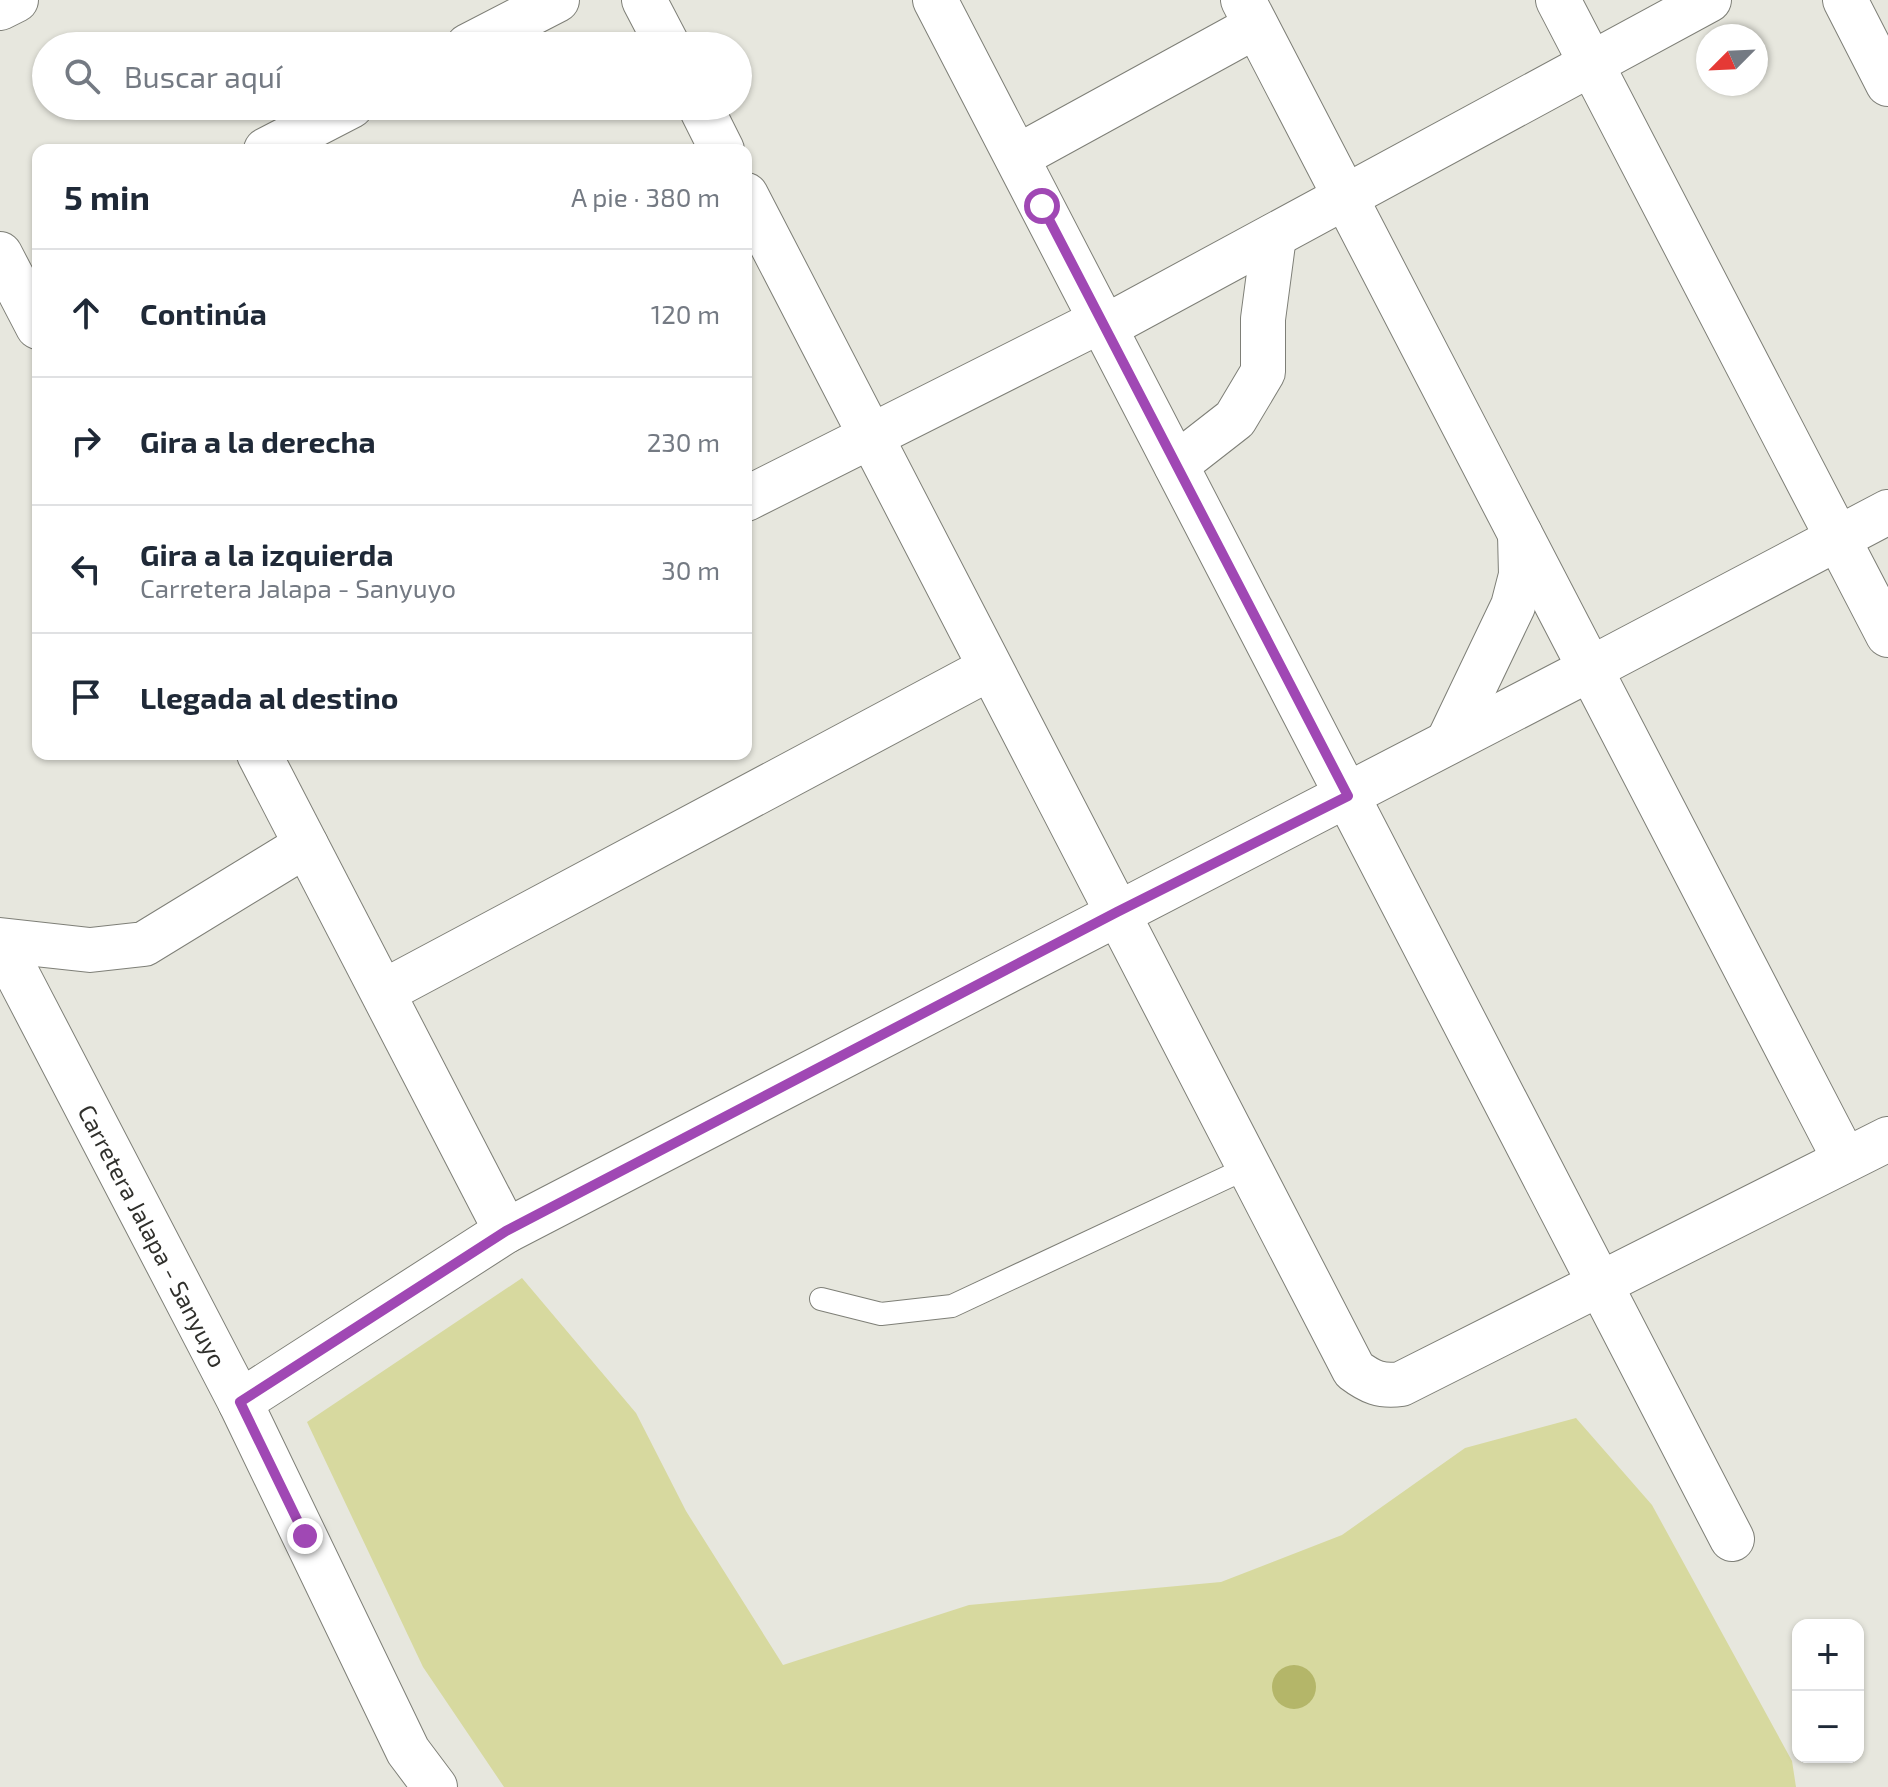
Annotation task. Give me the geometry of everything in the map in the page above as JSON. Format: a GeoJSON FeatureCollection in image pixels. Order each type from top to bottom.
{"type":"FeatureCollection","features":[{"type":"Feature","properties":{"kind":"street"},"geometry":{"type":"LineString","coordinates":[[0,8],[16,0]]}},
{"type":"Feature","properties":{"kind":"street"},"geometry":{"type":"LineString","coordinates":[[495,32],[557,0]]}},
{"type":"Feature","properties":{"kind":"street"},"geometry":{"type":"LineString","coordinates":[[644,0],[661,32]]}},
{"type":"Feature","properties":{"kind":"street"},"geometry":{"type":"LineString","coordinates":[[935,0],[1017,157],[1098,326],[1176,465],[1732,1539]]}},
{"type":"Feature","properties":{"kind":"street"},"geometry":{"type":"LineString","coordinates":[[1558,0],[1888,635]]}},
{"type":"Feature","properties":{"kind":"street"},"geometry":{"type":"LineString","coordinates":[[752,496],[1274,236],[1709,0]]}},
{"type":"Feature","properties":{"kind":"street"},"geometry":{"type":"LineString","coordinates":[[1845,0],[1888,84]]}},
{"type":"Feature","properties":{"kind":"street"},"geometry":{"type":"LineString","coordinates":[[1017,157],[1249,13],[1845,1160]]}},
{"type":"Feature","properties":{"kind":"street"},"geometry":{"type":"LineString","coordinates":[[278,144],[324,120]]}},
{"type":"Feature","properties":{"kind":"street"},"geometry":{"type":"LineString","coordinates":[[707,120],[719,144]]}},
{"type":"Feature","properties":{"kind":"street"},"geometry":{"type":"LineString","coordinates":[[752,210],[1354,1370],[1368,1380],[1385,1386],[1401,1384],[1888,1139]]}},
{"type":"Feature","properties":{"kind":"street"},"geometry":{"type":"LineString","coordinates":[[1176,465],[1235,419],[1263,372],[1263,319],[1274,236]]}},
{"type":"Feature","properties":{"kind":"street"},"geometry":{"type":"LineString","coordinates":[[17,267],[32,310]]}},
{"type":"Feature","properties":{"kind":"street"},"geometry":{"type":"LineString","coordinates":[[240,1402],[506,1231],[1117,912],[1348,796],[1888,512]]}},
{"type":"Feature","properties":{"kind":"street"},"geometry":{"type":"LineString","coordinates":[[1448,742],[1513,606],[1521,575],[1520,534]]}},
{"type":"Feature","properties":{"kind":"street"},"geometry":{"type":"LineString","coordinates":[[383,992],[990,668]]}},
{"type":"Feature","properties":{"kind":"street"},"geometry":{"type":"LineString","coordinates":[[262,760],[506,1231]]}},
{"type":"Feature","properties":{"kind":"street"},"geometry":{"type":"LineString","coordinates":[[0,940],[90,950],[144,944],[306,845]]}},
{"type":"Feature","properties":{"kind":"street","name":"Carretera Jalapa - Sanyuyo"},"geometry":{"type":"LineString","coordinates":[[0,940],[240,1402],[408,1751],[435,1787]]}},
{"type":"Feature","properties":{"kind":"lane"},"geometry":{"type":"LineString","coordinates":[[821,1299],[881,1314],[952,1306],[1249,1167]]}},
{"type":"Feature","properties":{"kind":"green space"},"geometry":{"type":"Polygon","coordinates":[[[522,1278],[636,1413],[686,1511],[783,1665],[969,1605],[1221,1582],[1342,1535],[1465,1448],[1576,1418],[1652,1505],[1792,1761],[1796,1787],[504,1787],[423,1667],[307,1422],[522,1278]]]}},
{"type":"Feature","properties":{"kind":"building"},"geometry":{"type":"Polygon","coordinates":[[[1294,1665],[1309,1672],[1316,1687],[1309,1702],[1294,1709],[1279,1702],[1272,1687],[1279,1672],[1294,1665]]]}},
{"type":"Feature","properties":{"kind":"route"},"geometry":{"type":"LineString","coordinates":[[305,1536],[240,1402],[506,1231],[1117,912],[1348,796],[1042,206]]}}]}
